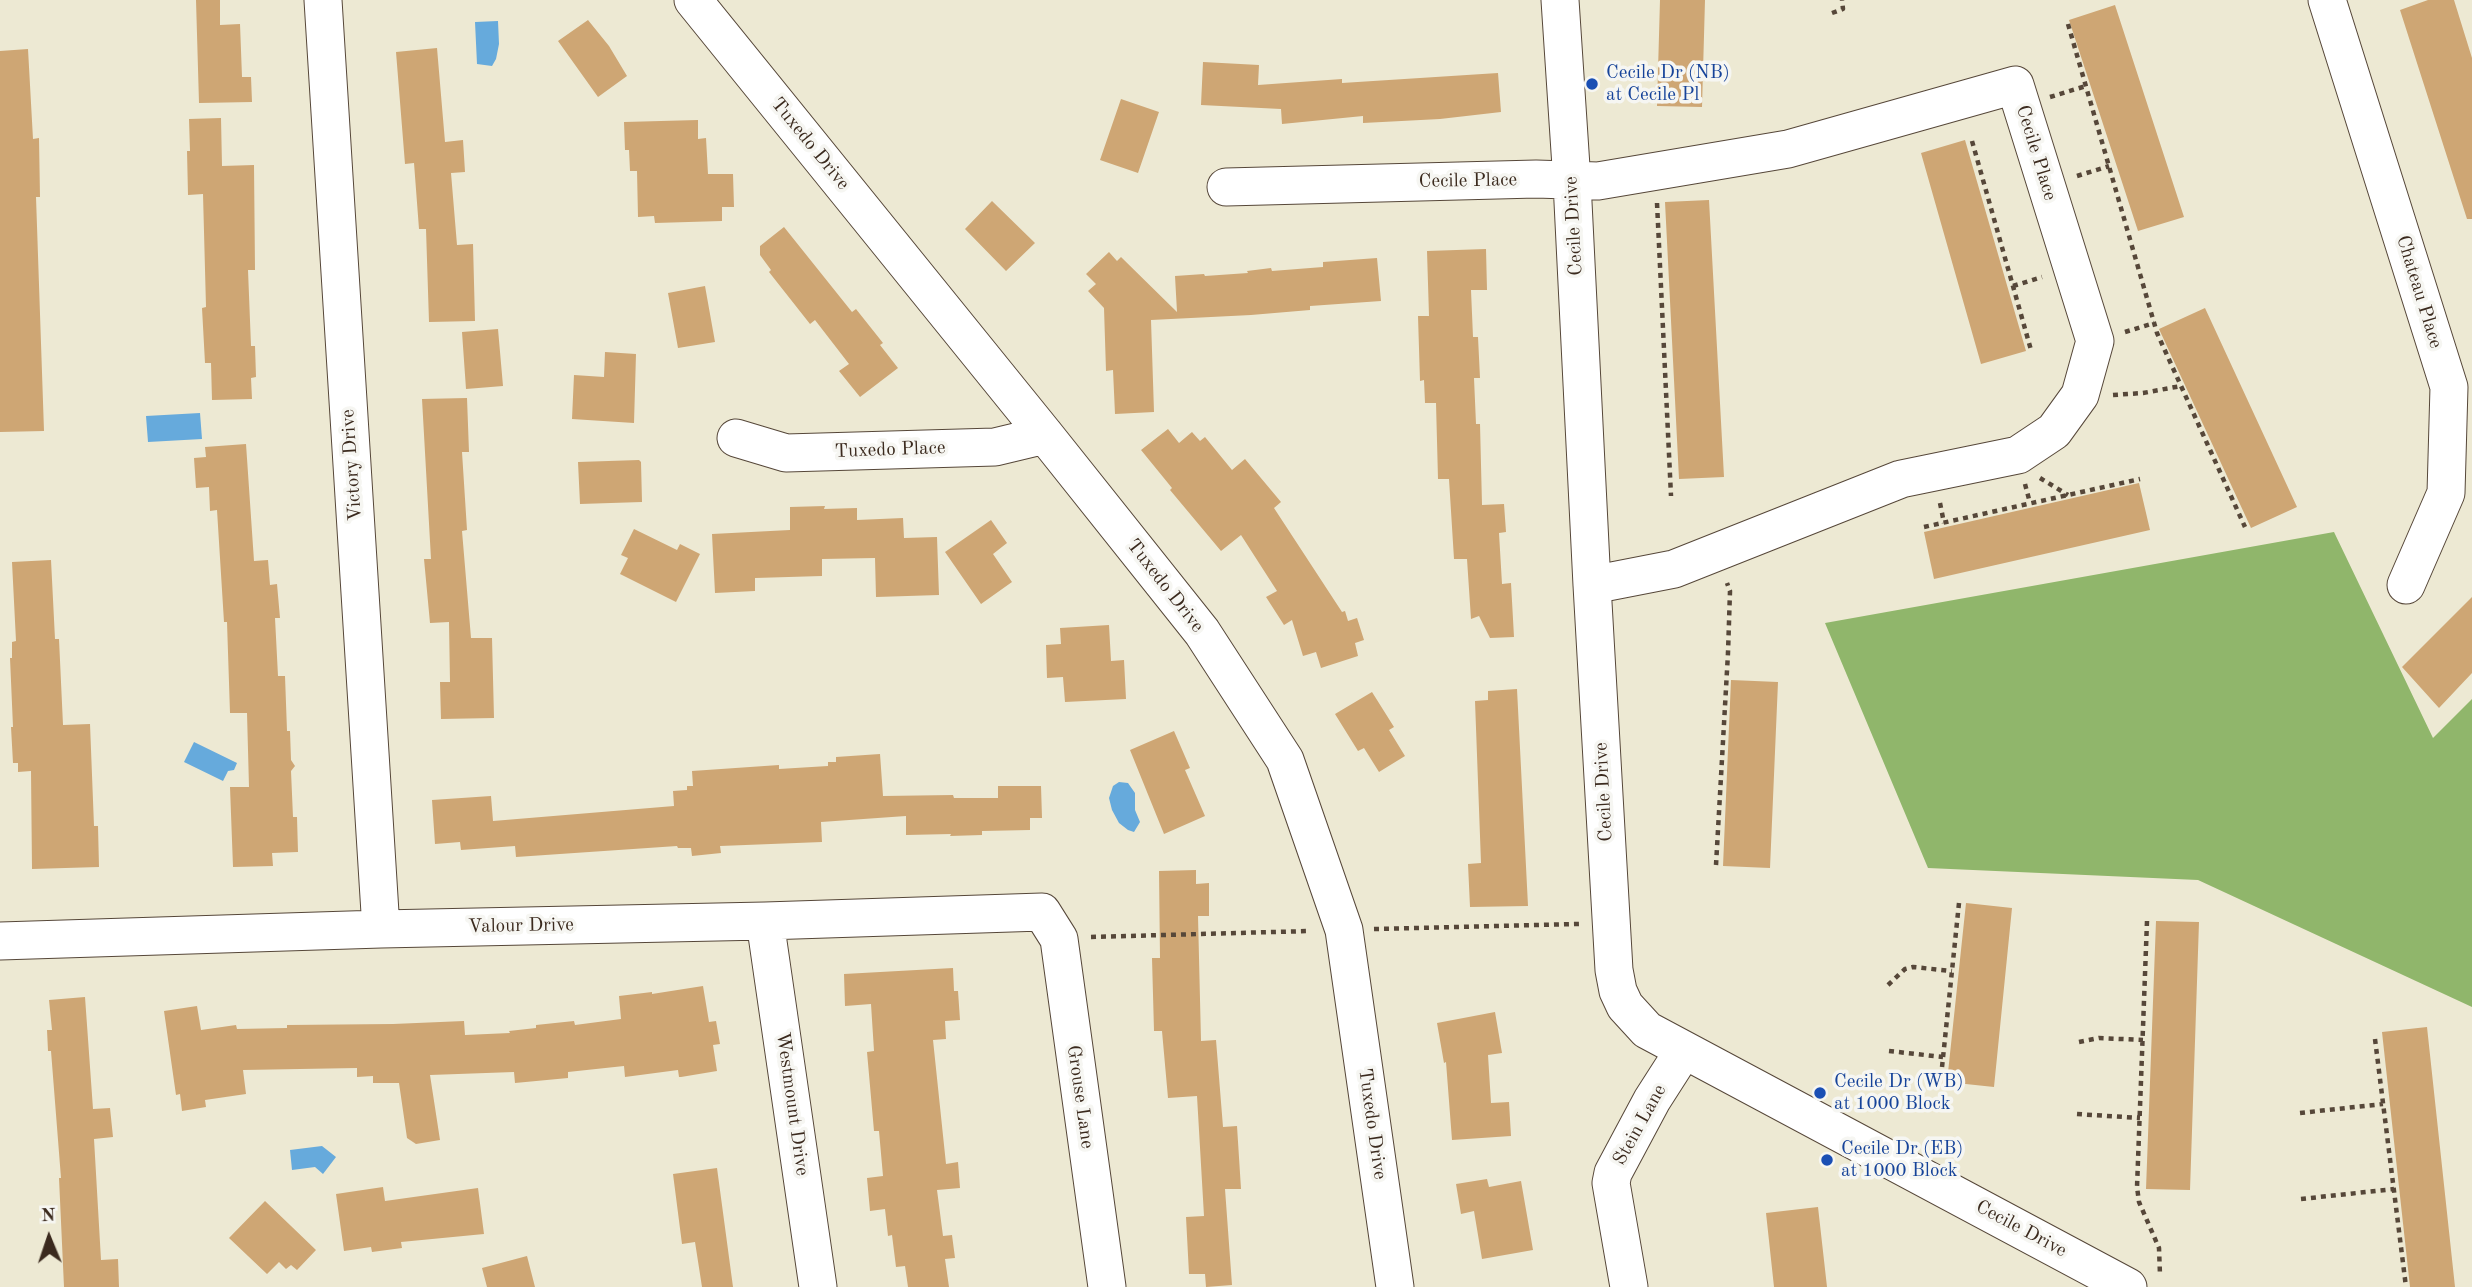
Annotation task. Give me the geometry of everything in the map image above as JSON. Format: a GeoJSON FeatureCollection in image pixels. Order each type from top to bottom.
{"type":"FeatureCollection","features":[{"type":"Feature","properties":{"kind":"street","name":"Victory Drive"},"geometry":{"type":"LineString","coordinates":[[323,0],[381,929]]}},
{"type":"Feature","properties":{"kind":"street","name":"Tuxedo Drive"},"geometry":{"type":"LineString","coordinates":[[693,0],[1202,632],[1285,760],[1344,930],[1395,1287]]}},
{"type":"Feature","properties":{"kind":"street","name":"Cecile Drive"},"geometry":{"type":"LineString","coordinates":[[1560,0],[1592,585],[1618,991],[1625,1006],[1647,1030],[1684,1051],[2144,1281]]}},
{"type":"Feature","properties":{"kind":"street","name":"Chateau Place"},"geometry":{"type":"LineString","coordinates":[[2327,0],[2449,387],[2446,494],[2406,585]]}},
{"type":"Feature","properties":{"kind":"street","name":"Cecile Place"},"geometry":{"type":"LineString","coordinates":[[1226,187],[1536,179],[1598,181],[1788,149],[2015,85],[2095,341],[2080,395],[2054,431],[2018,455],[1901,479],[1674,569],[1592,585]]}},
{"type":"Feature","properties":{"kind":"street","name":"Tuxedo Place"},"geometry":{"type":"LineString","coordinates":[[736,438],[786,453],[995,447],[1045,435]]}},
{"type":"Feature","properties":{"kind":"street","name":"Valour Drive"},"geometry":{"type":"LineString","coordinates":[[0,941],[765,921],[1050,925]]}},
{"type":"Feature","properties":{"kind":"street","name":"Westmount Drive"},"geometry":{"type":"LineString","coordinates":[[765,921],[818,1287]]}},
{"type":"Feature","properties":{"kind":"street","name":"Grouse Lane"},"geometry":{"type":"LineString","coordinates":[[1050,925],[1107,1287]]}},
{"type":"Feature","properties":{"kind":"street","name":"Stein Lane"},"geometry":{"type":"LineString","coordinates":[[1629,1287],[1611,1183],[1613,1173],[1652,1100],[1684,1051]]}},
{"type":"Feature","properties":{"kind":"path"},"geometry":{"type":"LineString","coordinates":[[1832,13],[1843,9],[1842,0]]}},
{"type":"Feature","properties":{"kind":"path"},"geometry":{"type":"LineString","coordinates":[[2068,24],[2154,323],[2245,527]]}},
{"type":"Feature","properties":{"kind":"path"},"geometry":{"type":"LineString","coordinates":[[2050,97],[2086,86]]}},
{"type":"Feature","properties":{"kind":"path"},"geometry":{"type":"LineString","coordinates":[[1972,141],[2031,350]]}},
{"type":"Feature","properties":{"kind":"path"},"geometry":{"type":"LineString","coordinates":[[2076,176],[2109,166]]}},
{"type":"Feature","properties":{"kind":"path"},"geometry":{"type":"LineString","coordinates":[[1657,201],[1671,496]]}},
{"type":"Feature","properties":{"kind":"path"},"geometry":{"type":"LineString","coordinates":[[2013,286],[2045,276]]}},
{"type":"Feature","properties":{"kind":"path"},"geometry":{"type":"LineString","coordinates":[[2130,331],[2154,323]]}},
{"type":"Feature","properties":{"kind":"path"},"geometry":{"type":"LineString","coordinates":[[2116,395],[2154,392],[2182,386]]}},
{"type":"Feature","properties":{"kind":"path"},"geometry":{"type":"LineString","coordinates":[[2033,474],[2068,495]]}},
{"type":"Feature","properties":{"kind":"path"},"geometry":{"type":"LineString","coordinates":[[1924,527],[2140,478]]}},
{"type":"Feature","properties":{"kind":"path"},"geometry":{"type":"LineString","coordinates":[[2026,491],[2030,503]]}},
{"type":"Feature","properties":{"kind":"path"},"geometry":{"type":"LineString","coordinates":[[1939,499],[1944,523]]}},
{"type":"Feature","properties":{"kind":"path"},"geometry":{"type":"LineString","coordinates":[[1716,865],[1728,653],[1728,586]]}},
{"type":"Feature","properties":{"kind":"path"},"geometry":{"type":"LineString","coordinates":[[1941,1077],[1959,903]]}},
{"type":"Feature","properties":{"kind":"path"},"geometry":{"type":"LineString","coordinates":[[2144,1281],[2159,1248],[2138,1195],[2147,921]]}},
{"type":"Feature","properties":{"kind":"path"},"geometry":{"type":"LineString","coordinates":[[1406,928],[1612,923]]}},
{"type":"Feature","properties":{"kind":"path"},"geometry":{"type":"LineString","coordinates":[[1050,925],[1139,934],[1344,930]]}},
{"type":"Feature","properties":{"kind":"path"},"geometry":{"type":"LineString","coordinates":[[1888,985],[1905,969],[1913,967],[1952,971]]}},
{"type":"Feature","properties":{"kind":"path"},"geometry":{"type":"LineString","coordinates":[[2079,1042],[2099,1038],[2143,1040]]}},
{"type":"Feature","properties":{"kind":"path"},"geometry":{"type":"LineString","coordinates":[[2375,1039],[2406,1287]]}},
{"type":"Feature","properties":{"kind":"path"},"geometry":{"type":"LineString","coordinates":[[1889,1051],[1943,1057]]}},
{"type":"Feature","properties":{"kind":"path"},"geometry":{"type":"LineString","coordinates":[[2300,1113],[2383,1104]]}},
{"type":"Feature","properties":{"kind":"path"},"geometry":{"type":"LineString","coordinates":[[2077,1114],[2140,1118]]}},
{"type":"Feature","properties":{"kind":"path"},"geometry":{"type":"LineString","coordinates":[[2301,1199],[2394,1189]]}},
{"type":"Feature","properties":{"kind":"green space"},"geometry":{"type":"Polygon","coordinates":[[[2334,532],[2433,738],[2472,699],[2472,1007],[2198,880],[1928,868],[1825,623],[2334,532]]]}},
{"type":"Feature","properties":{"kind":"water"},"geometry":{"type":"Polygon","coordinates":[[[498,21],[499,44],[496,59],[492,66],[477,64],[475,22],[498,21]]]}},
{"type":"Feature","properties":{"kind":"water"},"geometry":{"type":"Polygon","coordinates":[[[200,413],[202,439],[148,442],[146,416],[200,413]]]}},
{"type":"Feature","properties":{"kind":"water"},"geometry":{"type":"Polygon","coordinates":[[[194,742],[237,763],[234,770],[228,771],[223,781],[184,762],[194,742]]]}},
{"type":"Feature","properties":{"kind":"water"},"geometry":{"type":"Polygon","coordinates":[[[1119,782],[1128,783],[1135,793],[1135,810],[1140,822],[1134,832],[1119,823],[1112,810],[1109,798],[1113,786],[1119,782]]]}},
{"type":"Feature","properties":{"kind":"water"},"geometry":{"type":"Polygon","coordinates":[[[322,1146],[336,1157],[323,1174],[315,1167],[292,1170],[290,1150],[322,1146]]]}},
{"type":"Feature","properties":{"kind":"building"},"geometry":{"type":"Polygon","coordinates":[[[196,0],[220,0],[220,25],[240,24],[242,77],[251,77],[252,102],[199,103],[196,0]]]}},
{"type":"Feature","properties":{"kind":"building"},"geometry":{"type":"Polygon","coordinates":[[[1660,0],[1705,0],[1702,107],[1657,106],[1660,0]]]}},
{"type":"Feature","properties":{"kind":"building"},"geometry":{"type":"Polygon","coordinates":[[[2428,0],[2454,0],[2472,58],[2472,219],[2467,219],[2400,10],[2428,0]]]}},
{"type":"Feature","properties":{"kind":"building"},"geometry":{"type":"Polygon","coordinates":[[[2115,5],[2184,217],[2138,231],[2069,20],[2115,5]]]}},
{"type":"Feature","properties":{"kind":"building"},"geometry":{"type":"Polygon","coordinates":[[[588,20],[609,46],[627,76],[598,97],[558,41],[588,20]]]}},
{"type":"Feature","properties":{"kind":"building"},"geometry":{"type":"Polygon","coordinates":[[[437,48],[445,142],[463,140],[465,172],[451,173],[457,245],[473,244],[475,321],[429,322],[426,229],[419,229],[414,163],[405,164],[396,52],[437,48]]]}},
{"type":"Feature","properties":{"kind":"building"},"geometry":{"type":"Polygon","coordinates":[[[28,49],[33,139],[39,138],[40,197],[36,197],[44,431],[0,432],[0,51],[28,49]]]}},
{"type":"Feature","properties":{"kind":"building"},"geometry":{"type":"Polygon","coordinates":[[[1203,62],[1259,65],[1258,85],[1342,79],[1342,83],[1498,73],[1501,112],[1440,119],[1363,123],[1363,116],[1282,124],[1281,109],[1201,105],[1203,62]]]}},
{"type":"Feature","properties":{"kind":"building"},"geometry":{"type":"Polygon","coordinates":[[[1121,99],[1159,112],[1138,173],[1100,160],[1121,99]]]}},
{"type":"Feature","properties":{"kind":"building"},"geometry":{"type":"Polygon","coordinates":[[[221,118],[222,166],[254,165],[255,270],[248,270],[251,346],[255,346],[256,377],[251,378],[252,399],[212,400],[211,363],[205,363],[202,308],[206,307],[203,194],[188,195],[189,119],[221,118]]]}},
{"type":"Feature","properties":{"kind":"building"},"geometry":{"type":"Polygon","coordinates":[[[698,120],[698,139],[706,138],[708,174],[733,174],[734,207],[722,207],[722,221],[655,223],[654,216],[638,217],[637,171],[630,171],[629,150],[625,150],[624,122],[698,120]]]}},
{"type":"Feature","properties":{"kind":"building"},"geometry":{"type":"Polygon","coordinates":[[[1965,140],[2026,351],[1981,364],[1921,153],[1965,140]]]}},
{"type":"Feature","properties":{"kind":"building"},"geometry":{"type":"Polygon","coordinates":[[[1709,200],[1724,477],[1679,479],[1665,202],[1709,200]]]}},
{"type":"Feature","properties":{"kind":"building"},"geometry":{"type":"Polygon","coordinates":[[[992,201],[1035,243],[1006,271],[965,229],[992,201]]]}},
{"type":"Feature","properties":{"kind":"building"},"geometry":{"type":"Polygon","coordinates":[[[784,227],[852,312],[856,309],[883,343],[880,345],[898,368],[860,397],[839,371],[849,364],[815,320],[810,324],[769,272],[771,270],[760,255],[760,246],[784,227]]]}},
{"type":"Feature","properties":{"kind":"building"},"geometry":{"type":"Polygon","coordinates":[[[1486,249],[1487,290],[1471,290],[1473,337],[1478,337],[1480,378],[1474,378],[1476,424],[1480,424],[1482,505],[1504,504],[1506,532],[1499,533],[1502,584],[1511,583],[1514,637],[1490,638],[1479,616],[1471,619],[1467,559],[1454,559],[1449,479],[1438,479],[1436,403],[1425,403],[1424,380],[1420,381],[1418,316],[1429,316],[1427,251],[1486,249]]]}},
{"type":"Feature","properties":{"kind":"building"},"geometry":{"type":"Polygon","coordinates":[[[1109,252],[1117,261],[1121,257],[1177,312],[1175,276],[1248,273],[1247,271],[1271,268],[1272,271],[1323,267],[1323,262],[1377,258],[1381,301],[1310,306],[1310,310],[1251,315],[1151,320],[1154,412],[1115,414],[1113,370],[1106,371],[1104,308],[1088,291],[1096,284],[1086,274],[1109,252]]]}},
{"type":"Feature","properties":{"kind":"building"},"geometry":{"type":"Polygon","coordinates":[[[705,286],[715,342],[678,348],[668,293],[705,286]]]}},
{"type":"Feature","properties":{"kind":"building"},"geometry":{"type":"Polygon","coordinates":[[[2205,308],[2297,507],[2251,528],[2159,329],[2205,308]]]}},
{"type":"Feature","properties":{"kind":"building"},"geometry":{"type":"Polygon","coordinates":[[[498,329],[503,386],[466,389],[462,332],[498,329]]]}},
{"type":"Feature","properties":{"kind":"building"},"geometry":{"type":"Polygon","coordinates":[[[605,352],[636,354],[634,423],[572,419],[574,375],[604,377],[605,352]]]}},
{"type":"Feature","properties":{"kind":"building"},"geometry":{"type":"Polygon","coordinates":[[[467,398],[469,452],[462,452],[467,530],[462,531],[471,638],[492,638],[494,718],[441,719],[440,682],[450,682],[449,622],[430,623],[424,559],[431,559],[422,399],[467,398]]]}},
{"type":"Feature","properties":{"kind":"building"},"geometry":{"type":"Polygon","coordinates":[[[1168,429],[1179,443],[1192,432],[1200,441],[1205,437],[1232,470],[1245,459],[1281,502],[1274,508],[1342,612],[1345,611],[1348,621],[1357,618],[1364,640],[1355,643],[1358,656],[1321,668],[1316,652],[1303,656],[1292,620],[1284,625],[1266,597],[1277,591],[1241,535],[1221,551],[1170,490],[1172,488],[1141,450],[1168,429]]]}},
{"type":"Feature","properties":{"kind":"building"},"geometry":{"type":"Polygon","coordinates":[[[246,444],[254,561],[268,560],[270,585],[277,584],[280,618],[275,618],[278,676],[285,676],[287,731],[290,731],[291,760],[295,766],[291,771],[298,852],[272,853],[273,866],[233,867],[230,787],[249,787],[247,713],[230,713],[227,622],[224,622],[217,510],[210,511],[209,487],[196,488],[194,458],[206,457],[205,447],[246,444]]]}},
{"type":"Feature","properties":{"kind":"building"},"geometry":{"type":"Polygon","coordinates":[[[639,460],[642,502],[580,504],[578,462],[639,460]]]}},
{"type":"Feature","properties":{"kind":"building"},"geometry":{"type":"Polygon","coordinates":[[[2139,483],[2150,530],[1934,579],[1924,532],[2139,483]]]}},
{"type":"Feature","properties":{"kind":"building"},"geometry":{"type":"Polygon","coordinates":[[[825,506],[824,509],[857,508],[857,520],[903,518],[904,538],[937,537],[939,595],[876,597],[875,558],[822,559],[822,576],[755,578],[755,591],[715,593],[712,534],[790,530],[790,507],[825,506]]]}},
{"type":"Feature","properties":{"kind":"building"},"geometry":{"type":"Polygon","coordinates":[[[991,520],[1007,543],[993,554],[1012,582],[981,604],[945,552],[991,520]]]}},
{"type":"Feature","properties":{"kind":"building"},"geometry":{"type":"Polygon","coordinates":[[[634,529],[677,550],[680,544],[700,554],[676,602],[620,574],[628,558],[621,555],[634,529]]]}},
{"type":"Feature","properties":{"kind":"building"},"geometry":{"type":"Polygon","coordinates":[[[51,560],[55,639],[59,639],[63,725],[90,724],[94,826],[98,826],[99,867],[32,869],[31,771],[18,772],[18,763],[13,763],[10,658],[12,642],[16,641],[12,562],[51,560]]]}},
{"type":"Feature","properties":{"kind":"building"},"geometry":{"type":"Polygon","coordinates":[[[2472,597],[2472,673],[2439,708],[2402,667],[2472,597]]]}},
{"type":"Feature","properties":{"kind":"building"},"geometry":{"type":"Polygon","coordinates":[[[1109,625],[1111,661],[1124,660],[1126,699],[1065,702],[1063,677],[1047,678],[1046,645],[1061,644],[1060,628],[1109,625]]]}},
{"type":"Feature","properties":{"kind":"building"},"geometry":{"type":"Polygon","coordinates":[[[1731,680],[1778,682],[1770,868],[1723,866],[1731,680]]]}},
{"type":"Feature","properties":{"kind":"building"},"geometry":{"type":"Polygon","coordinates":[[[1517,689],[1528,906],[1470,907],[1468,864],[1481,863],[1475,701],[1488,700],[1488,691],[1517,689]]]}},
{"type":"Feature","properties":{"kind":"building"},"geometry":{"type":"Polygon","coordinates":[[[1372,692],[1394,727],[1389,730],[1405,756],[1379,772],[1364,748],[1358,751],[1335,714],[1372,692]]]}},
{"type":"Feature","properties":{"kind":"building"},"geometry":{"type":"Polygon","coordinates":[[[1174,731],[1190,768],[1185,770],[1205,816],[1164,834],[1130,750],[1174,731]]]}},
{"type":"Feature","properties":{"kind":"building"},"geometry":{"type":"Polygon","coordinates":[[[880,754],[883,796],[953,795],[954,798],[998,798],[998,786],[1041,786],[1042,818],[1030,818],[1030,830],[982,831],[982,835],[950,836],[951,834],[906,835],[906,816],[821,822],[822,842],[720,846],[721,853],[692,856],[691,848],[677,846],[516,857],[515,846],[461,850],[460,842],[435,844],[432,800],[491,796],[493,821],[674,806],[673,791],[687,790],[687,786],[693,786],[692,771],[779,765],[779,769],[828,766],[828,762],[836,762],[836,757],[880,754]]]}},
{"type":"Feature","properties":{"kind":"building"},"geometry":{"type":"Polygon","coordinates":[[[1196,870],[1196,884],[1209,883],[1209,916],[1198,916],[1201,1041],[1216,1040],[1223,1127],[1237,1126],[1241,1189],[1225,1189],[1232,1285],[1206,1287],[1205,1274],[1189,1274],[1186,1217],[1204,1216],[1197,1096],[1168,1098],[1162,1031],[1154,1031],[1152,958],[1160,958],[1159,871],[1196,870]]]}},
{"type":"Feature","properties":{"kind":"building"},"geometry":{"type":"Polygon","coordinates":[[[1966,903],[2012,908],[1994,1087],[1947,1082],[1966,903]]]}},
{"type":"Feature","properties":{"kind":"building"},"geometry":{"type":"Polygon","coordinates":[[[2156,921],[2199,922],[2190,1190],[2146,1189],[2156,921]]]}},
{"type":"Feature","properties":{"kind":"building"},"geometry":{"type":"Polygon","coordinates":[[[953,968],[960,1020],[945,1021],[946,1039],[933,1040],[946,1164],[958,1162],[960,1188],[937,1190],[943,1236],[952,1235],[955,1258],[945,1259],[949,1287],[908,1287],[905,1266],[896,1267],[885,1209],[870,1211],[867,1178],[883,1176],[879,1131],[874,1131],[867,1052],[874,1051],[871,1004],[845,1006],[844,974],[953,968]]]}},
{"type":"Feature","properties":{"kind":"building"},"geometry":{"type":"Polygon","coordinates":[[[703,986],[709,1022],[716,1021],[720,1044],[713,1045],[717,1071],[681,1077],[678,1070],[625,1077],[624,1066],[568,1072],[568,1078],[515,1083],[514,1072],[430,1075],[440,1140],[416,1144],[407,1138],[399,1083],[373,1083],[373,1076],[357,1077],[357,1068],[243,1070],[246,1094],[205,1100],[206,1107],[182,1111],[180,1094],[176,1095],[164,1011],[197,1006],[201,1030],[236,1025],[237,1029],[287,1028],[287,1025],[464,1021],[465,1035],[510,1033],[509,1031],[536,1028],[536,1025],[574,1021],[575,1025],[621,1019],[619,996],[703,986]]]}},
{"type":"Feature","properties":{"kind":"building"},"geometry":{"type":"Polygon","coordinates":[[[85,997],[93,1109],[110,1108],[113,1137],[94,1139],[101,1260],[118,1259],[119,1287],[64,1287],[61,1178],[51,1051],[48,1051],[47,1030],[52,1030],[49,1000],[85,997]]]}},
{"type":"Feature","properties":{"kind":"building"},"geometry":{"type":"Polygon","coordinates":[[[1495,1012],[1502,1053],[1488,1055],[1491,1103],[1509,1102],[1511,1136],[1452,1140],[1446,1062],[1444,1063],[1437,1023],[1495,1012]]]}},
{"type":"Feature","properties":{"kind":"building"},"geometry":{"type":"Polygon","coordinates":[[[2427,1027],[2455,1287],[2410,1287],[2382,1032],[2427,1027]]]}},
{"type":"Feature","properties":{"kind":"building"},"geometry":{"type":"Polygon","coordinates":[[[717,1168],[733,1287],[702,1287],[695,1242],[682,1244],[673,1174],[717,1168]]]}},
{"type":"Feature","properties":{"kind":"building"},"geometry":{"type":"Polygon","coordinates":[[[1487,1179],[1489,1187],[1521,1181],[1533,1250],[1482,1259],[1474,1211],[1461,1214],[1456,1184],[1487,1179]]]}},
{"type":"Feature","properties":{"kind":"building"},"geometry":{"type":"Polygon","coordinates":[[[383,1187],[385,1201],[478,1188],[484,1234],[401,1242],[402,1248],[372,1252],[371,1247],[344,1251],[336,1194],[383,1187]]]}},
{"type":"Feature","properties":{"kind":"building"},"geometry":{"type":"Polygon","coordinates":[[[265,1201],[316,1250],[297,1270],[291,1265],[286,1269],[279,1262],[267,1274],[229,1238],[265,1201]]]}},
{"type":"Feature","properties":{"kind":"building"},"geometry":{"type":"Polygon","coordinates":[[[1818,1207],[1827,1287],[1774,1287],[1766,1213],[1818,1207]]]}},
{"type":"Feature","properties":{"kind":"building"},"geometry":{"type":"Polygon","coordinates":[[[527,1256],[535,1287],[487,1287],[482,1268],[527,1256]]]}},
{"type":"Feature","properties":{"kind":"place","name":"Cecile Dr (NB) at Cecile Pl"},"geometry":{"type":"Point","coordinates":[1592,84]}},
{"type":"Feature","properties":{"kind":"place","name":"Cecile Dr (WB) at 1000 Block"},"geometry":{"type":"Point","coordinates":[1820,1093]}},
{"type":"Feature","properties":{"kind":"place","name":"Cecile Dr (EB) at 1000 Block"},"geometry":{"type":"Point","coordinates":[1827,1160]}}]}
